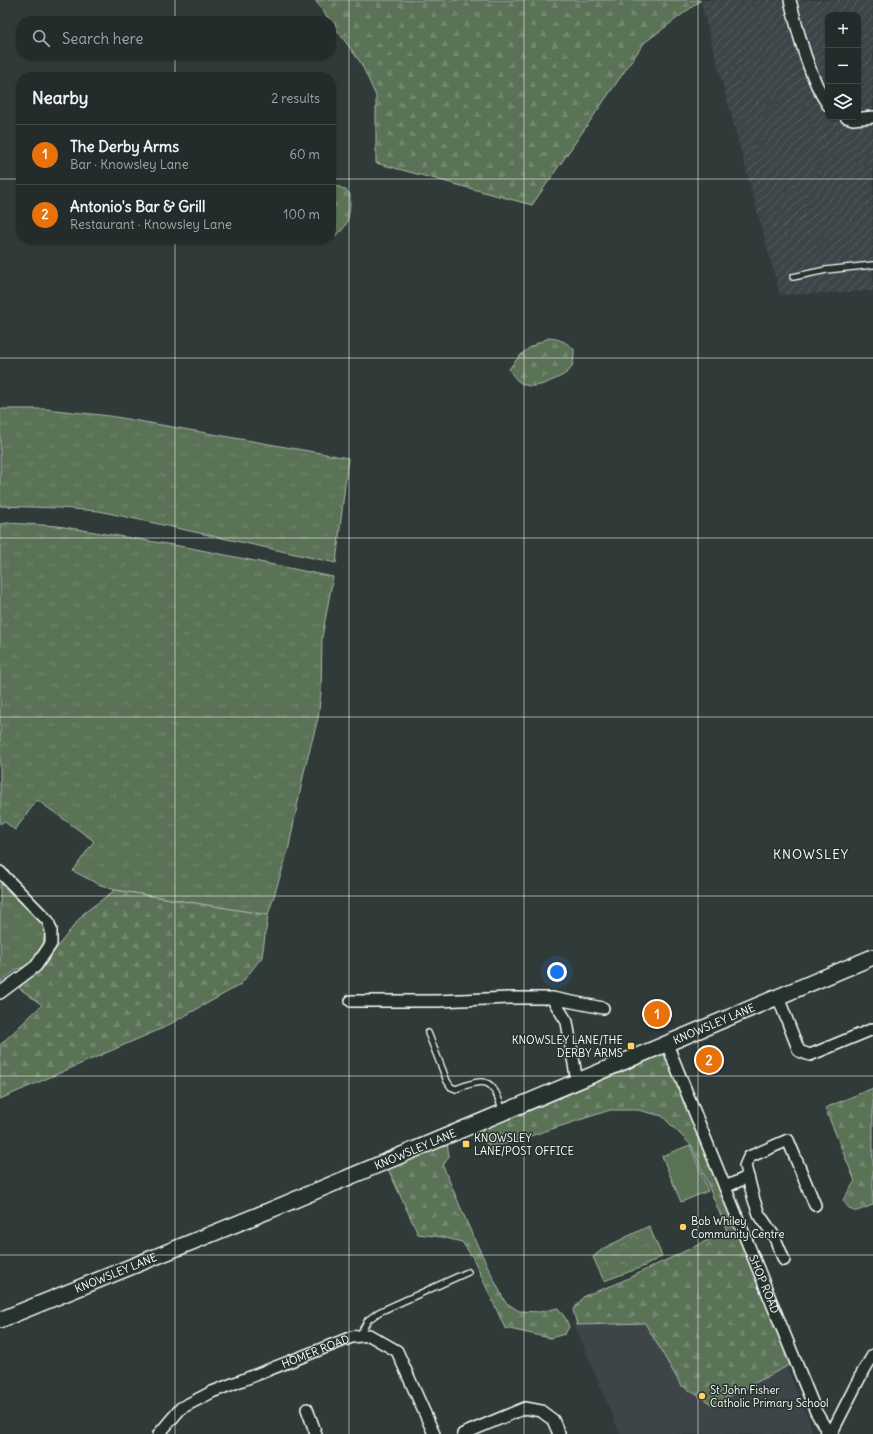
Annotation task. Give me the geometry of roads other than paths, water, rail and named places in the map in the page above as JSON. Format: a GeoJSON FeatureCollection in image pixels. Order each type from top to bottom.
{"type":"FeatureCollection","features":[{"type":"Feature","properties":{"kind":"main road","name":"KNOWSLEY LANE"},"geometry":{"type":"LineString","coordinates":[[0,1320],[273,1209],[873,957]]}},
{"type":"Feature","properties":{"kind":"street"},"geometry":{"type":"LineString","coordinates":[[790,0],[799,35],[817,87],[825,100]]}},
{"type":"Feature","properties":{"kind":"street"},"geometry":{"type":"LineString","coordinates":[[861,118],[873,117]]}},
{"type":"Feature","properties":{"kind":"street"},"geometry":{"type":"LineString","coordinates":[[0,872],[48,921],[51,930],[51,944],[36,966],[0,993]]}},
{"type":"Feature","properties":{"kind":"street"},"geometry":{"type":"LineString","coordinates":[[778,997],[799,1051],[810,1055],[873,1029]]}},
{"type":"Feature","properties":{"kind":"street"},"geometry":{"type":"LineString","coordinates":[[351,1001],[437,1002],[510,998],[552,998],[603,1008]]}},
{"type":"Feature","properties":{"kind":"street"},"geometry":{"type":"LineString","coordinates":[[552,998],[566,1022],[577,1082]]}},
{"type":"Feature","properties":{"kind":"street","name":"SHOP ROAD"},"geometry":{"type":"LineString","coordinates":[[667,1044],[816,1412],[830,1434]]}},
{"type":"Feature","properties":{"kind":"street"},"geometry":{"type":"LineString","coordinates":[[784,1260],[774,1236],[759,1214],[754,1200],[745,1166],[749,1157],[788,1140],[815,1205]]}},
{"type":"Feature","properties":{"kind":"street"},"geometry":{"type":"LineString","coordinates":[[725,1187],[748,1177]]}},
{"type":"Feature","properties":{"kind":"street","name":"HOMER ROAD"},"geometry":{"type":"LineString","coordinates":[[159,1434],[181,1408],[212,1392],[352,1337],[369,1335],[397,1351],[434,1434]]}},
{"type":"Feature","properties":{"kind":"street"},"geometry":{"type":"LineString","coordinates":[[830,1434],[873,1355]]}},
{"type":"Feature","properties":{"kind":"street"},"geometry":{"type":"LineString","coordinates":[[463,1434],[525,1408],[541,1411],[553,1420],[559,1434]]}},
{"type":"Feature","properties":{"kind":"street"},"geometry":{"type":"LineString","coordinates":[[307,1409],[316,1434]]}},
{"type":"Feature","properties":{"kind":"lane"},"geometry":{"type":"LineString","coordinates":[[793,277],[826,270],[873,265]]}},
{"type":"Feature","properties":{"kind":"lane"},"geometry":{"type":"LineString","coordinates":[[428,1033],[447,1081],[452,1087],[456,1089],[476,1081],[488,1083],[498,1096],[503,1112]]}},
{"type":"Feature","properties":{"kind":"lane"},"geometry":{"type":"LineString","coordinates":[[359,1336],[368,1320],[379,1312],[468,1272]]}},
{"type":"Feature","properties":{"kind":"place","name":"The Derby Arms"},"geometry":{"type":"Point","coordinates":[657,1014]}},
{"type":"Feature","properties":{"kind":"place","name":"KNOWSLEY LANE/THE DERBY ARMS"},"geometry":{"type":"Point","coordinates":[631,1046]}},
{"type":"Feature","properties":{"kind":"place","name":"Antonio's Bar & Grill"},"geometry":{"type":"Point","coordinates":[709,1060]}},
{"type":"Feature","properties":{"kind":"place","name":"KNOWSLEY LANE/POST OFFICE"},"geometry":{"type":"Point","coordinates":[466,1144]}},
{"type":"Feature","properties":{"kind":"place","name":"Bob Whiley Community Centre"},"geometry":{"type":"Point","coordinates":[683,1227]}},
{"type":"Feature","properties":{"kind":"place","name":"St John Fisher Catholic Primary School"},"geometry":{"type":"Point","coordinates":[702,1396]}},
{"type":"Feature","properties":{"kind":"district","name":"KNOWSLEY"},"geometry":{"type":"Point","coordinates":[811,854]}}]}
